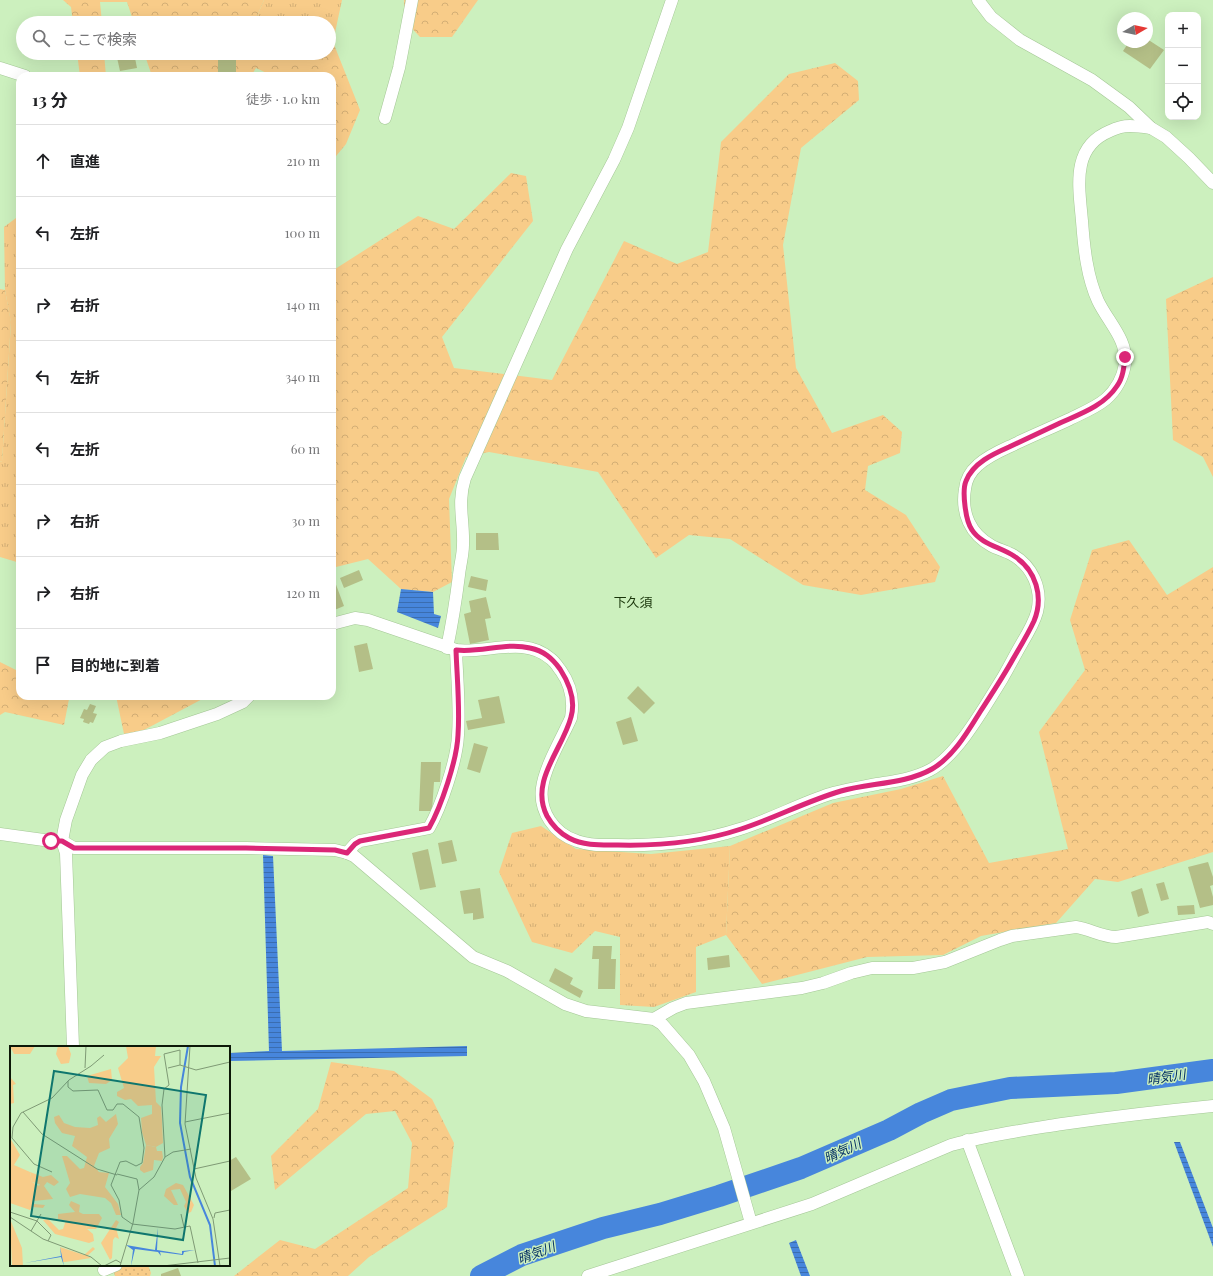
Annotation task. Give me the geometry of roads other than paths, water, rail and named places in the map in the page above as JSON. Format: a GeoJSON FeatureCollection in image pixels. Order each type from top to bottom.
{"type":"FeatureCollection","features":[{"type":"Feature","properties":{"kind":"street"},"geometry":{"type":"LineString","coordinates":[[385,118],[399,68],[412,0]]}},
{"type":"Feature","properties":{"kind":"street"},"geometry":{"type":"LineString","coordinates":[[347,853],[360,841],[429,828],[435,819],[451,772],[458,736],[451,649],[463,546],[463,527],[460,503],[461,490],[567,249],[614,160],[628,128],[672,0]]}},
{"type":"Feature","properties":{"kind":"street"},"geometry":{"type":"LineString","coordinates":[[978,0],[991,17],[1020,40],[1092,80],[1129,108],[1151,128],[1166,137],[1213,183]]}},
{"type":"Feature","properties":{"kind":"street"},"geometry":{"type":"LineString","coordinates":[[0,68],[16,73]]}},
{"type":"Feature","properties":{"kind":"street"},"geometry":{"type":"LineString","coordinates":[[336,623],[355,618],[368,620],[451,649],[468,651],[512,646],[528,647],[542,652],[552,660],[565,677],[571,692],[571,718],[545,775],[542,800],[544,810],[558,830],[567,837],[579,842],[592,845],[648,846],[697,840],[740,829],[826,795],[853,788],[909,778],[932,769],[951,753],[966,734],[1002,678],[1032,625],[1038,610],[1037,584],[1032,573],[1024,563],[1012,555],[988,544],[972,531],[966,516],[963,497],[966,481],[975,467],[992,454],[1090,410],[1106,399],[1118,384],[1124,368],[1125,357],[1122,341],[1098,302],[1091,282],[1084,248],[1079,177],[1081,162],[1086,151],[1093,142],[1103,134],[1128,125],[1151,128]]}},
{"type":"Feature","properties":{"kind":"street"},"geometry":{"type":"LineString","coordinates":[[73,1046],[66,853],[62,841],[66,820],[82,775],[91,760],[106,747],[122,741],[160,733],[217,714],[245,700]]}},
{"type":"Feature","properties":{"kind":"street"},"geometry":{"type":"LineString","coordinates":[[0,834],[51,841],[62,841],[74,848],[246,848],[335,850],[354,856],[473,957],[507,971],[565,1004],[586,1011],[654,1019],[662,1024],[688,1055],[704,1081],[724,1128],[751,1223]]}},
{"type":"Feature","properties":{"kind":"street"},"geometry":{"type":"LineString","coordinates":[[654,1019],[673,1008],[686,1003],[802,988],[823,983],[852,972],[872,968],[913,968],[945,962],[1012,936],[1076,927],[1086,928],[1106,937],[1116,937],[1208,922],[1213,924]]}},
{"type":"Feature","properties":{"kind":"street"},"geometry":{"type":"LineString","coordinates":[[593,1275],[812,1204],[951,1145],[967,1140],[999,1133],[1112,1117],[1213,1106]]}},
{"type":"Feature","properties":{"kind":"street"},"geometry":{"type":"LineString","coordinates":[[967,1140],[1018,1276]]}},
{"type":"Feature","properties":{"kind":"street"},"geometry":{"type":"LineString","coordinates":[[104,1270],[114,1266]]}},
{"type":"Feature","properties":{"kind":"water"},"geometry":{"type":"Polygon","coordinates":[[[401,589],[433,592],[434,614],[441,616],[438,628],[397,612],[401,589]]]}},
{"type":"Feature","properties":{"kind":"water"},"geometry":{"type":"Polygon","coordinates":[[[263,855],[273,856],[282,1051],[467,1046],[467,1056],[230,1061],[230,1053],[269,1051],[263,855]]]}},
{"type":"Feature","properties":{"kind":"water"},"geometry":{"type":"Polygon","coordinates":[[[1174,1142],[1180,1142],[1213,1228],[1213,1247],[1174,1142]]]}},
{"type":"Feature","properties":{"kind":"water"},"geometry":{"type":"Polygon","coordinates":[[[796,1240],[810,1276],[801,1276],[789,1243],[796,1240]]]}},
{"type":"Feature","properties":{"kind":"waterway","name":"晴気川"},"geometry":{"type":"LineString","coordinates":[[481,1276],[522,1255],[603,1228],[660,1214],[719,1196],[801,1168],[889,1130],[921,1113],[951,1100],[1010,1088],[1116,1083],[1213,1070]]}},
{"type":"Feature","properties":{"kind":"district","name":"下久須"},"geometry":{"type":"Point","coordinates":[633,601]}}]}
